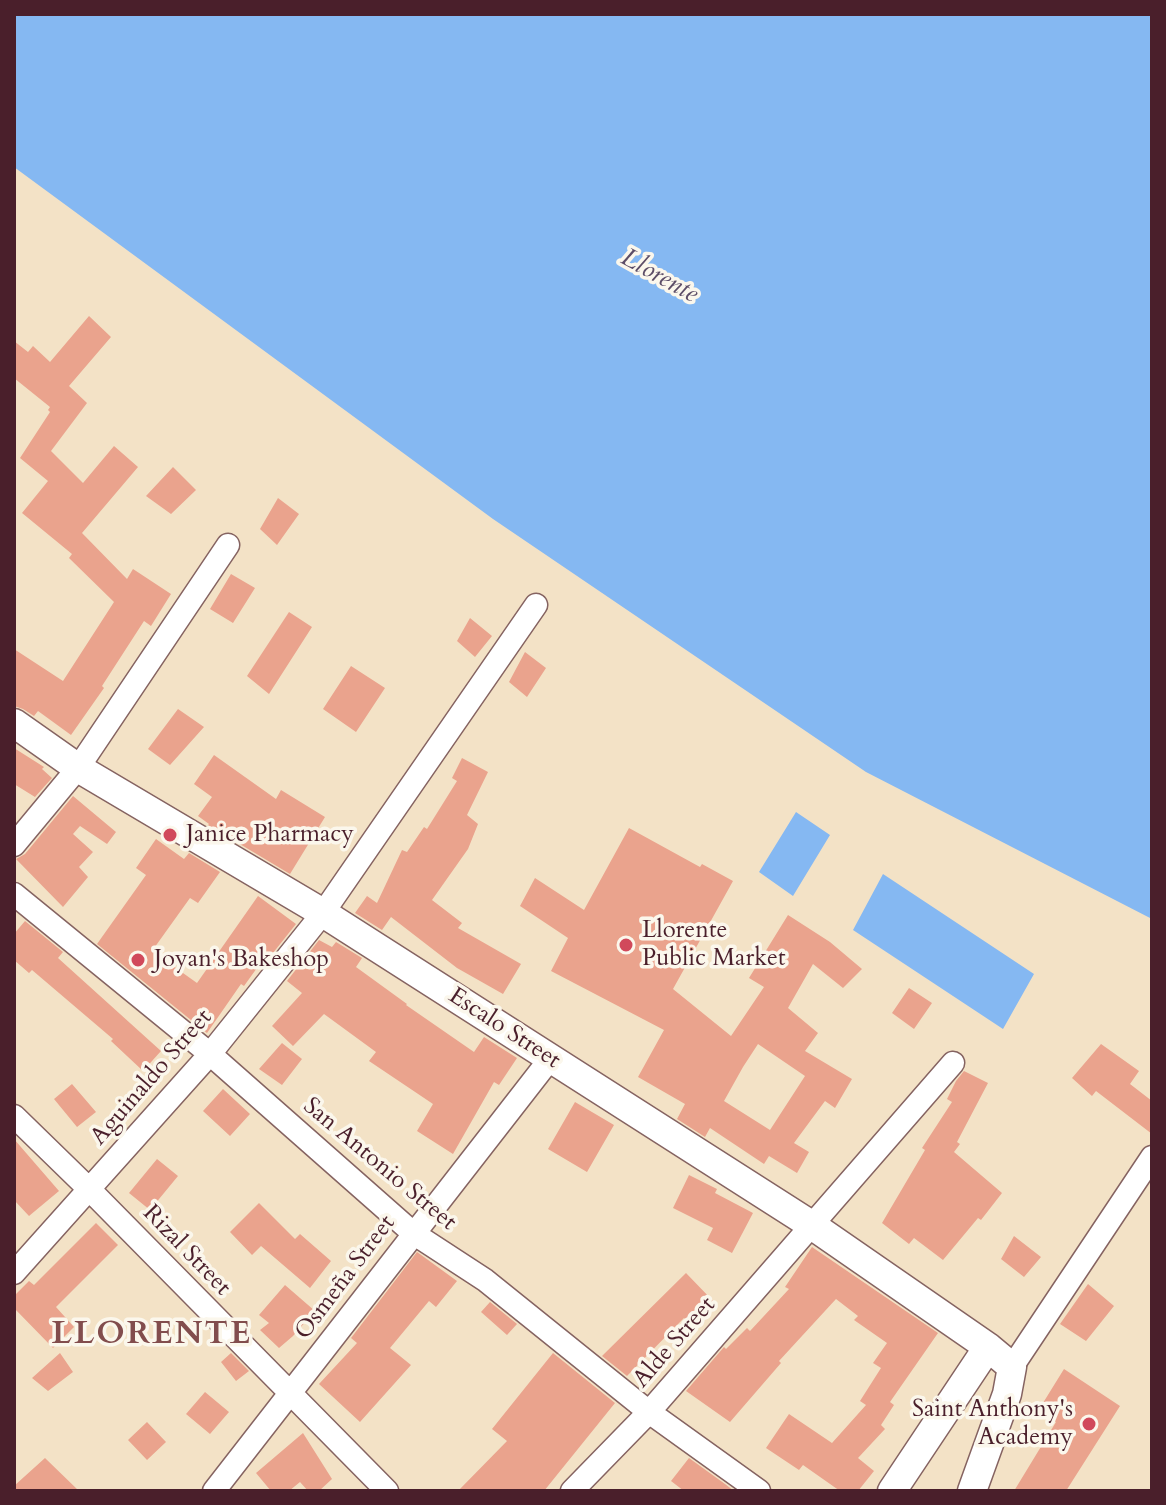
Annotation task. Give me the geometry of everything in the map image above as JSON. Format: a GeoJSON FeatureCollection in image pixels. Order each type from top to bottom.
{"type":"FeatureCollection","features":[{"type":"Feature","properties":{"kind":"street"},"geometry":{"type":"LineString","coordinates":[[14,845],[78,768],[228,545]]}},
{"type":"Feature","properties":{"kind":"street","name":"Aguinaldo Street"},"geometry":{"type":"LineString","coordinates":[[14,1273],[210,1054],[323,913],[536,605]]}},
{"type":"Feature","properties":{"kind":"street","name":"Escalo Street"},"geometry":{"type":"LineString","coordinates":[[14,723],[78,768],[323,913],[813,1226],[988,1347],[1012,1367]]}},
{"type":"Feature","properties":{"kind":"street","name":"San Antonio Street"},"geometry":{"type":"LineString","coordinates":[[14,894],[210,1054],[413,1233],[485,1280],[649,1412],[759,1491]]}},
{"type":"Feature","properties":{"kind":"street","name":"Osmeña Street"},"geometry":{"type":"LineString","coordinates":[[214,1491],[550,1059]]}},
{"type":"Feature","properties":{"kind":"street","name":"Alde Street"},"geometry":{"type":"LineString","coordinates":[[572,1491],[649,1412],[953,1063]]}},
{"type":"Feature","properties":{"kind":"street","name":"Rizal Street"},"geometry":{"type":"LineString","coordinates":[[14,1116],[387,1491]]}},
{"type":"Feature","properties":{"kind":"street"},"geometry":{"type":"LineString","coordinates":[[972,1491],[1007,1394],[1012,1367],[1152,1157]]}},
{"type":"Feature","properties":{"kind":"street"},"geometry":{"type":"LineString","coordinates":[[892,1491],[988,1347]]}},
{"type":"Feature","properties":{"kind":"water","name":"Llorente"},"geometry":{"type":"Polygon","coordinates":[[[14,14],[1152,14],[1152,919],[866,772],[493,519],[14,167],[14,14]]]}},
{"type":"Feature","properties":{"kind":"water"},"geometry":{"type":"Polygon","coordinates":[[[796,812],[830,835],[793,896],[759,872],[796,812]]]}},
{"type":"Feature","properties":{"kind":"water"},"geometry":{"type":"Polygon","coordinates":[[[883,874],[1034,974],[1003,1029],[853,930],[883,874]]]}},
{"type":"Feature","properties":{"kind":"building"},"geometry":{"type":"Polygon","coordinates":[[[89,316],[111,337],[69,386],[87,403],[51,451],[83,483],[114,446],[138,467],[82,533],[127,579],[133,569],[171,594],[151,626],[144,621],[102,686],[104,688],[71,735],[38,711],[34,716],[14,706],[14,649],[63,681],[114,602],[69,558],[72,554],[22,513],[48,481],[20,458],[50,412],[50,407],[14,378],[14,341],[28,352],[33,346],[50,362],[89,316]]]}},
{"type":"Feature","properties":{"kind":"building"},"geometry":{"type":"Polygon","coordinates":[[[173,467],[196,490],[171,514],[146,496],[173,467]]]}},
{"type":"Feature","properties":{"kind":"building"},"geometry":{"type":"Polygon","coordinates":[[[278,498],[299,514],[277,545],[260,529],[278,498]]]}},
{"type":"Feature","properties":{"kind":"building"},"geometry":{"type":"Polygon","coordinates":[[[231,574],[255,588],[233,623],[210,609],[231,574]]]}},
{"type":"Feature","properties":{"kind":"building"},"geometry":{"type":"Polygon","coordinates":[[[289,612],[312,627],[269,694],[247,676],[289,612]]]}},
{"type":"Feature","properties":{"kind":"building"},"geometry":{"type":"Polygon","coordinates":[[[470,618],[492,636],[475,657],[457,641],[470,618]]]}},
{"type":"Feature","properties":{"kind":"building"},"geometry":{"type":"Polygon","coordinates":[[[525,652],[546,668],[527,697],[509,682],[525,652]]]}},
{"type":"Feature","properties":{"kind":"building"},"geometry":{"type":"Polygon","coordinates":[[[351,666],[385,688],[356,732],[323,709],[351,666]]]}},
{"type":"Feature","properties":{"kind":"building"},"geometry":{"type":"Polygon","coordinates":[[[178,709],[204,727],[170,765],[148,749],[178,709]]]}},
{"type":"Feature","properties":{"kind":"building"},"geometry":{"type":"Polygon","coordinates":[[[14,748],[44,767],[42,769],[52,778],[35,797],[14,784],[14,748]]]}},
{"type":"Feature","properties":{"kind":"building"},"geometry":{"type":"Polygon","coordinates":[[[214,755],[276,799],[281,790],[325,817],[290,874],[198,816],[212,797],[194,784],[214,755]]]}},
{"type":"Feature","properties":{"kind":"building"},"geometry":{"type":"Polygon","coordinates":[[[462,758],[488,772],[467,815],[478,824],[468,849],[432,900],[462,923],[458,928],[521,964],[503,994],[457,968],[391,917],[382,930],[355,913],[367,896],[377,903],[402,850],[407,852],[424,827],[427,829],[457,781],[452,778],[462,758]]]}},
{"type":"Feature","properties":{"kind":"building"},"geometry":{"type":"Polygon","coordinates":[[[73,796],[116,832],[107,844],[80,826],[73,834],[93,852],[79,867],[88,877],[63,907],[16,859],[25,854],[73,796]]]}},
{"type":"Feature","properties":{"kind":"building"},"geometry":{"type":"Polygon","coordinates":[[[629,828],[700,867],[702,864],[733,881],[673,989],[731,1036],[764,987],[749,978],[788,915],[830,942],[862,969],[843,988],[813,964],[788,1008],[818,1033],[805,1051],[852,1079],[835,1108],[825,1101],[794,1143],[809,1152],[797,1173],[769,1156],[764,1164],[710,1128],[705,1137],[677,1119],[685,1104],[638,1077],[664,1030],[551,971],[568,938],[520,906],[535,878],[584,910],[629,828]],[[758,1044],[724,1101],[770,1130],[805,1076],[758,1044]]]}},
{"type":"Feature","properties":{"kind":"building"},"geometry":{"type":"Polygon","coordinates":[[[156,839],[184,859],[189,853],[220,872],[198,903],[190,898],[152,951],[197,983],[258,896],[296,924],[244,986],[241,984],[207,1033],[97,944],[146,875],[136,868],[156,839]]]}},
{"type":"Feature","properties":{"kind":"building"},"geometry":{"type":"Polygon","coordinates":[[[25,921],[63,952],[58,958],[161,1051],[143,1071],[111,1041],[113,1039],[32,970],[29,973],[14,960],[14,934],[25,921]]]}},
{"type":"Feature","properties":{"kind":"building"},"geometry":{"type":"Polygon","coordinates":[[[319,940],[332,947],[336,942],[362,958],[356,967],[474,1052],[484,1037],[517,1058],[499,1085],[494,1082],[453,1154],[417,1131],[433,1104],[369,1061],[376,1052],[324,1014],[293,1046],[272,1026],[302,993],[287,981],[319,940]]]}},
{"type":"Feature","properties":{"kind":"building"},"geometry":{"type":"Polygon","coordinates":[[[909,988],[932,1003],[914,1029],[892,1013],[909,988]]]}},
{"type":"Feature","properties":{"kind":"building"},"geometry":{"type":"Polygon","coordinates":[[[282,1043],[302,1059],[282,1085],[259,1069],[282,1043]]]}},
{"type":"Feature","properties":{"kind":"building"},"geometry":{"type":"Polygon","coordinates":[[[1101,1044],[1139,1071],[1130,1084],[1152,1101],[1152,1134],[1096,1091],[1092,1096],[1072,1078],[1101,1044]]]}},
{"type":"Feature","properties":{"kind":"building"},"geometry":{"type":"Polygon","coordinates":[[[964,1071],[988,1083],[954,1152],[1002,1193],[943,1260],[914,1238],[909,1244],[882,1223],[925,1150],[922,1148],[952,1102],[947,1099],[964,1071]]]}},
{"type":"Feature","properties":{"kind":"building"},"geometry":{"type":"Polygon","coordinates":[[[72,1084],[96,1112],[77,1127],[54,1099],[72,1084]]]}},
{"type":"Feature","properties":{"kind":"building"},"geometry":{"type":"Polygon","coordinates":[[[223,1089],[250,1114],[230,1136],[203,1111],[223,1089]]]}},
{"type":"Feature","properties":{"kind":"building"},"geometry":{"type":"Polygon","coordinates":[[[575,1102],[614,1125],[587,1172],[548,1149],[575,1102]]]}},
{"type":"Feature","properties":{"kind":"building"},"geometry":{"type":"Polygon","coordinates":[[[14,1139],[59,1191],[29,1216],[14,1200],[14,1139]]]}},
{"type":"Feature","properties":{"kind":"building"},"geometry":{"type":"Polygon","coordinates":[[[157,1159],[178,1176],[150,1210],[129,1193],[157,1159]]]}},
{"type":"Feature","properties":{"kind":"building"},"geometry":{"type":"Polygon","coordinates":[[[689,1175],[753,1213],[732,1253],[707,1240],[713,1228],[673,1208],[689,1175]]]}},
{"type":"Feature","properties":{"kind":"building"},"geometry":{"type":"Polygon","coordinates":[[[259,1203],[295,1239],[300,1234],[331,1261],[310,1288],[261,1246],[252,1255],[230,1232],[259,1203]]]}},
{"type":"Feature","properties":{"kind":"building"},"geometry":{"type":"Polygon","coordinates":[[[96,1223],[118,1245],[56,1307],[74,1327],[53,1348],[14,1308],[14,1296],[29,1281],[34,1285],[96,1223]]]}},
{"type":"Feature","properties":{"kind":"building"},"geometry":{"type":"Polygon","coordinates":[[[1014,1236],[1041,1257],[1024,1277],[1001,1259],[1014,1236]]]}},
{"type":"Feature","properties":{"kind":"building"},"geometry":{"type":"Polygon","coordinates":[[[812,1247],[938,1333],[890,1402],[894,1405],[881,1425],[885,1429],[858,1458],[874,1471],[858,1491],[840,1491],[803,1465],[799,1470],[766,1448],[789,1414],[832,1443],[866,1405],[860,1401],[881,1368],[873,1363],[887,1343],[854,1320],[858,1316],[836,1299],[779,1361],[781,1363],[730,1422],[686,1391],[724,1347],[726,1349],[747,1328],[750,1331],[789,1289],[785,1287],[812,1247]]]}},
{"type":"Feature","properties":{"kind":"building"},"geometry":{"type":"Polygon","coordinates":[[[417,1252],[457,1281],[436,1307],[429,1301],[390,1348],[411,1365],[360,1422],[319,1384],[357,1343],[351,1338],[417,1252]]]}},
{"type":"Feature","properties":{"kind":"building"},"geometry":{"type":"Polygon","coordinates":[[[686,1273],[713,1301],[690,1324],[684,1318],[627,1376],[602,1356],[686,1273]]]}},
{"type":"Feature","properties":{"kind":"building"},"geometry":{"type":"Polygon","coordinates":[[[1088,1284],[1114,1306],[1086,1341],[1060,1324],[1088,1284]]]}},
{"type":"Feature","properties":{"kind":"building"},"geometry":{"type":"Polygon","coordinates":[[[285,1285],[315,1311],[279,1348],[260,1330],[269,1323],[259,1315],[285,1285]]]}},
{"type":"Feature","properties":{"kind":"building"},"geometry":{"type":"Polygon","coordinates":[[[490,1302],[517,1324],[507,1335],[481,1312],[490,1302]]]}},
{"type":"Feature","properties":{"kind":"building"},"geometry":{"type":"Polygon","coordinates":[[[60,1353],[73,1372],[48,1391],[32,1378],[60,1353]]]}},
{"type":"Feature","properties":{"kind":"building"},"geometry":{"type":"Polygon","coordinates":[[[231,1353],[249,1371],[236,1381],[221,1362],[231,1353]]]}},
{"type":"Feature","properties":{"kind":"building"},"geometry":{"type":"Polygon","coordinates":[[[553,1353],[615,1403],[544,1491],[458,1491],[507,1441],[492,1429],[553,1353]]]}},
{"type":"Feature","properties":{"kind":"building"},"geometry":{"type":"Polygon","coordinates":[[[1064,1369],[1120,1406],[1066,1491],[1014,1491],[1056,1422],[1038,1411],[1064,1369]]]}},
{"type":"Feature","properties":{"kind":"building"},"geometry":{"type":"Polygon","coordinates":[[[205,1392],[229,1412],[210,1434],[186,1414],[205,1392]]]}},
{"type":"Feature","properties":{"kind":"building"},"geometry":{"type":"Polygon","coordinates":[[[147,1422],[166,1442],[147,1460],[128,1440],[147,1422]]]}},
{"type":"Feature","properties":{"kind":"building"},"geometry":{"type":"Polygon","coordinates":[[[303,1433],[332,1479],[319,1491],[308,1491],[300,1482],[289,1491],[271,1491],[256,1473],[303,1433]]]}},
{"type":"Feature","properties":{"kind":"building"},"geometry":{"type":"Polygon","coordinates":[[[45,1458],[79,1491],[14,1491],[14,1486],[45,1458]]]}},
{"type":"Feature","properties":{"kind":"building"},"geometry":{"type":"Polygon","coordinates":[[[689,1458],[734,1491],[684,1491],[671,1481],[689,1458]]]}},
{"type":"Feature","properties":{"kind":"place","name":"Janice Pharmacy"},"geometry":{"type":"Point","coordinates":[170,835]}},
{"type":"Feature","properties":{"kind":"place","name":"Llorente Public Market"},"geometry":{"type":"Point","coordinates":[626,945]}},
{"type":"Feature","properties":{"kind":"place","name":"Joyan's Bakeshop"},"geometry":{"type":"Point","coordinates":[138,960]}},
{"type":"Feature","properties":{"kind":"place","name":"Saint Anthony's Academy"},"geometry":{"type":"Point","coordinates":[1089,1424]}},
{"type":"Feature","properties":{"kind":"district","name":"LLORENTE"},"geometry":{"type":"Point","coordinates":[152,1336]}}]}
